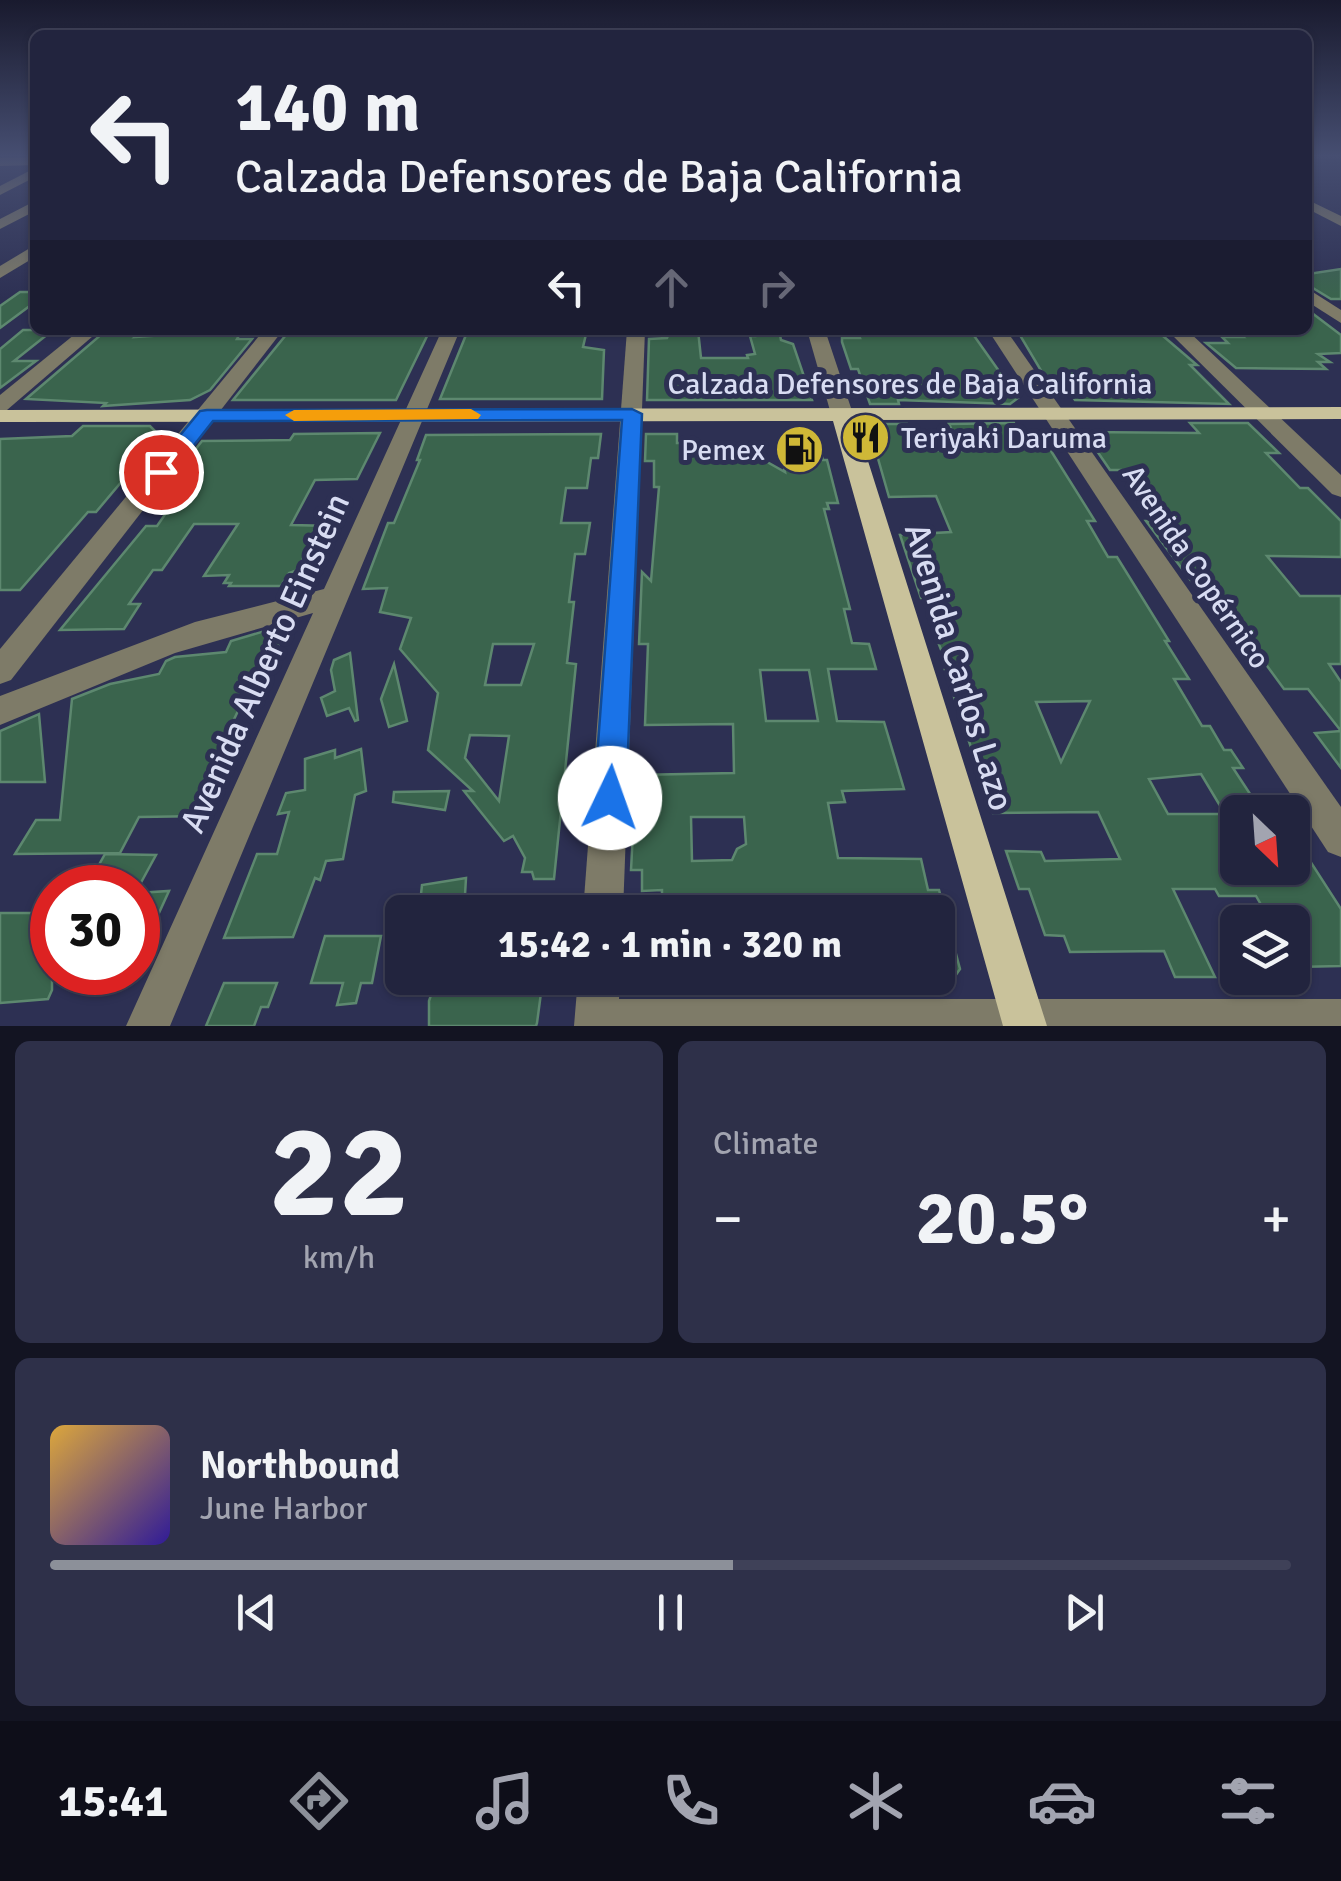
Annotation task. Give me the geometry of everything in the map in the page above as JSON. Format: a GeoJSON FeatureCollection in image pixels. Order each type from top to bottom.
{"type":"FeatureCollection","features":[{"type":"Feature","properties":{"kind":"main road","name":"Calzada Defensores de Baja California"},"geometry":{"type":"LineString","coordinates":[[0,416],[1341,413]]}},
{"type":"Feature","properties":{"kind":"main road","name":"Avenida Carlos Lazo"},"geometry":{"type":"LineString","coordinates":[[842,414],[1024,1023]]}},
{"type":"Feature","properties":{"kind":"street"},"geometry":{"type":"LineString","coordinates":[[1312,206],[1341,222]]}},
{"type":"Feature","properties":{"kind":"street"},"geometry":{"type":"LineString","coordinates":[[1,224],[30,208]]}},
{"type":"Feature","properties":{"kind":"street"},"geometry":{"type":"LineString","coordinates":[[1,224],[30,223]]}},
{"type":"Feature","properties":{"kind":"street"},"geometry":{"type":"LineString","coordinates":[[0,274],[30,253]]}},
{"type":"Feature","properties":{"kind":"street"},"geometry":{"type":"LineString","coordinates":[[1312,297],[1341,318]]}},
{"type":"Feature","properties":{"kind":"street"},"geometry":{"type":"LineString","coordinates":[[0,406],[85,335]]}},
{"type":"Feature","properties":{"kind":"street"},"geometry":{"type":"LineString","coordinates":[[0,671],[270,335]]}},
{"type":"Feature","properties":{"kind":"street","name":"Avenida Alberto Einstein"},"geometry":{"type":"LineString","coordinates":[[148,1026],[450,335]]}},
{"type":"Feature","properties":{"kind":"street"},"geometry":{"type":"LineString","coordinates":[[604,895],[636,335]]}},
{"type":"Feature","properties":{"kind":"street","name":"Avenida Carlos Lazo"},"geometry":{"type":"LineString","coordinates":[[818,335],[842,414]]}},
{"type":"Feature","properties":{"kind":"street","name":"Avenida Copérnico"},"geometry":{"type":"LineString","coordinates":[[1000,335],[1341,840]]}},
{"type":"Feature","properties":{"kind":"street"},"geometry":{"type":"LineString","coordinates":[[1181,335],[1341,489]]}},
{"type":"Feature","properties":{"kind":"street"},"geometry":{"type":"LineString","coordinates":[[0,711],[198,630],[264,610],[334,598]]}},
{"type":"Feature","properties":{"kind":"street"},"geometry":{"type":"LineString","coordinates":[[598,995],[596,1024],[1341,1020]]}},
{"type":"Feature","properties":{"kind":"building"},"geometry":{"type":"Polygon","coordinates":[[[1341,269],[1341,299],[1331,299],[1312,287],[1312,273],[1341,269]]]}},
{"type":"Feature","properties":{"kind":"building"},"geometry":{"type":"Polygon","coordinates":[[[20,292],[30,292],[30,306],[0,328],[0,306],[20,292]]]}},
{"type":"Feature","properties":{"kind":"building"},"geometry":{"type":"Polygon","coordinates":[[[1312,313],[1341,335],[1341,353],[1318,354],[1330,362],[1318,362],[1326,369],[1236,368],[1206,343],[1228,343],[1222,337],[1243,337],[1240,335],[1312,335],[1312,313]]]}},
{"type":"Feature","properties":{"kind":"building"},"geometry":{"type":"Polygon","coordinates":[[[23,330],[30,330],[30,335],[47,335],[14,361],[36,361],[0,388],[0,349],[23,330]]]}},
{"type":"Feature","properties":{"kind":"building"},"geometry":{"type":"Polygon","coordinates":[[[101,335],[239,335],[237,339],[252,339],[210,390],[190,400],[103,406],[106,403],[26,399],[101,335]]]}},
{"type":"Feature","properties":{"kind":"building"},"geometry":{"type":"Polygon","coordinates":[[[286,335],[428,335],[396,400],[233,400],[286,335]]]}},
{"type":"Feature","properties":{"kind":"building"},"geometry":{"type":"Polygon","coordinates":[[[466,335],[586,335],[583,347],[604,350],[602,399],[440,399],[466,335]]]}},
{"type":"Feature","properties":{"kind":"building"},"geometry":{"type":"Polygon","coordinates":[[[699,335],[701,358],[748,358],[747,355],[755,354],[750,336],[780,335],[781,340],[793,344],[812,400],[647,400],[649,339],[699,335]]]}},
{"type":"Feature","properties":{"kind":"building"},"geometry":{"type":"Polygon","coordinates":[[[859,335],[974,335],[1018,398],[1010,404],[898,400],[899,404],[870,404],[858,369],[851,369],[842,342],[842,338],[860,338],[859,335]]]}},
{"type":"Feature","properties":{"kind":"building"},"geometry":{"type":"Polygon","coordinates":[[[1020,335],[1162,335],[1197,365],[1190,365],[1229,404],[1075,400],[1064,384],[1049,384],[1020,335]]]}},
{"type":"Feature","properties":{"kind":"building"},"geometry":{"type":"Polygon","coordinates":[[[1014,423],[1019,432],[1041,435],[1095,521],[1087,521],[1108,557],[1117,557],[1169,641],[1165,641],[1189,679],[1174,679],[1202,726],[1210,726],[1224,750],[1231,750],[1243,768],[1233,768],[1251,795],[1220,795],[1220,806],[1201,774],[1149,779],[1168,814],[1220,814],[1220,885],[1310,885],[1310,861],[1341,909],[1341,966],[1310,967],[1310,905],[1261,905],[1256,896],[1219,896],[1215,889],[1173,889],[1215,977],[1175,977],[1164,951],[1070,952],[1064,936],[1045,935],[1029,889],[1019,889],[1006,851],[1041,852],[1045,861],[1120,859],[1098,812],[993,813],[945,670],[949,670],[928,598],[921,598],[900,535],[951,532],[936,496],[889,497],[871,434],[881,434],[877,424],[907,424],[918,450],[962,451],[949,424],[1014,423]],[[1090,701],[1036,702],[1061,762],[1090,701]]]}},
{"type":"Feature","properties":{"kind":"building"},"geometry":{"type":"Polygon","coordinates":[[[1190,423],[1248,423],[1279,453],[1266,453],[1300,488],[1308,488],[1341,521],[1341,557],[1267,556],[1300,596],[1341,596],[1341,664],[1329,664],[1341,682],[1341,731],[1308,689],[1284,689],[1251,644],[1243,645],[1198,582],[1192,582],[1146,521],[1164,521],[1138,486],[1121,470],[1110,470],[1084,432],[1199,433],[1190,423]]]}},
{"type":"Feature","properties":{"kind":"building"},"geometry":{"type":"Polygon","coordinates":[[[83,426],[150,426],[160,436],[96,512],[88,512],[20,590],[0,590],[0,439],[72,436],[83,426]]]}},
{"type":"Feature","properties":{"kind":"building"},"geometry":{"type":"Polygon","coordinates":[[[380,433],[357,479],[315,480],[291,525],[332,526],[314,556],[304,556],[298,570],[289,573],[281,586],[229,586],[231,583],[224,583],[229,575],[204,576],[238,524],[194,524],[162,570],[153,570],[129,604],[140,604],[124,629],[60,630],[146,526],[157,526],[187,483],[169,483],[202,441],[380,433]]]}},
{"type":"Feature","properties":{"kind":"building"},"geometry":{"type":"Polygon","coordinates":[[[601,434],[598,458],[591,458],[587,488],[566,488],[561,523],[590,523],[585,554],[575,554],[569,602],[574,602],[567,663],[576,664],[554,879],[534,879],[532,872],[522,872],[525,858],[513,836],[504,841],[464,791],[473,791],[428,750],[438,693],[400,649],[411,618],[380,612],[387,588],[363,589],[388,523],[394,523],[420,460],[426,435],[601,434]],[[493,644],[485,685],[521,685],[534,644],[493,644]],[[470,735],[465,758],[499,801],[509,736],[470,735]]]}},
{"type":"Feature","properties":{"kind":"building"},"geometry":{"type":"Polygon","coordinates":[[[646,434],[677,434],[677,443],[733,443],[785,472],[779,444],[818,444],[823,460],[827,460],[838,503],[827,503],[829,509],[824,509],[850,609],[844,609],[852,643],[869,644],[876,669],[828,669],[837,721],[884,722],[904,789],[842,791],[845,802],[828,803],[838,858],[921,859],[928,890],[939,890],[940,895],[662,895],[662,890],[642,891],[642,870],[631,870],[636,775],[734,773],[733,724],[645,725],[648,644],[639,644],[642,572],[651,581],[659,487],[654,487],[654,461],[645,461],[646,434]],[[760,670],[766,721],[818,721],[809,670],[760,670]],[[691,817],[692,861],[732,860],[737,849],[746,844],[744,817],[691,817]]]}},
{"type":"Feature","properties":{"kind":"building"},"geometry":{"type":"Polygon","coordinates":[[[285,625],[277,650],[267,661],[258,691],[247,692],[219,751],[234,751],[204,816],[139,817],[120,853],[15,854],[36,820],[60,820],[72,699],[110,684],[159,674],[166,661],[175,657],[226,652],[231,641],[285,625]]]}},
{"type":"Feature","properties":{"kind":"building"},"geometry":{"type":"Polygon","coordinates":[[[350,653],[358,720],[355,721],[349,708],[327,716],[321,698],[335,691],[331,670],[334,660],[350,653]]]}},
{"type":"Feature","properties":{"kind":"building"},"geometry":{"type":"Polygon","coordinates":[[[394,664],[407,721],[389,727],[381,699],[394,664]]]}},
{"type":"Feature","properties":{"kind":"building"},"geometry":{"type":"Polygon","coordinates":[[[39,714],[45,782],[0,782],[0,731],[39,714]]]}},
{"type":"Feature","properties":{"kind":"building"},"geometry":{"type":"Polygon","coordinates":[[[1341,731],[1341,768],[1315,733],[1341,731]]]}},
{"type":"Feature","properties":{"kind":"building"},"geometry":{"type":"Polygon","coordinates":[[[361,749],[366,791],[355,795],[343,859],[326,861],[320,880],[315,878],[293,937],[224,938],[257,854],[277,854],[289,812],[278,814],[286,793],[305,790],[305,759],[335,750],[335,758],[361,749]]]}},
{"type":"Feature","properties":{"kind":"building"},"geometry":{"type":"Polygon","coordinates":[[[449,791],[445,810],[393,802],[394,792],[449,791]]]}},
{"type":"Feature","properties":{"kind":"building"},"geometry":{"type":"Polygon","coordinates":[[[105,854],[156,855],[151,865],[99,865],[105,854]]]}},
{"type":"Feature","properties":{"kind":"building"},"geometry":{"type":"Polygon","coordinates":[[[466,878],[465,895],[421,895],[422,885],[466,878]]]}},
{"type":"Feature","properties":{"kind":"building"},"geometry":{"type":"Polygon","coordinates":[[[169,891],[160,911],[160,892],[169,891]]]}},
{"type":"Feature","properties":{"kind":"building"},"geometry":{"type":"Polygon","coordinates":[[[0,913],[30,913],[30,995],[50,995],[48,999],[0,1003],[0,913]]]}},
{"type":"Feature","properties":{"kind":"building"},"geometry":{"type":"Polygon","coordinates":[[[325,936],[381,936],[372,983],[361,983],[356,1003],[337,1005],[343,983],[311,983],[325,936]]]}},
{"type":"Feature","properties":{"kind":"building"},"geometry":{"type":"Polygon","coordinates":[[[955,950],[960,969],[955,976],[955,950]]]}},
{"type":"Feature","properties":{"kind":"building"},"geometry":{"type":"Polygon","coordinates":[[[224,983],[277,983],[268,1007],[261,1007],[254,1026],[206,1026],[224,983]]]}},
{"type":"Feature","properties":{"kind":"building"},"geometry":{"type":"Polygon","coordinates":[[[431,995],[541,995],[536,1026],[429,1026],[431,995]]]}},
{"type":"Feature","properties":{"kind":"slow traffic"},"geometry":{"type":"LineString","coordinates":[[294,415],[471,415]]}},
{"type":"Feature","properties":{"kind":"place","name":"Teriyaki Daruma"},"geometry":{"type":"Point","coordinates":[866,438]}},
{"type":"Feature","properties":{"kind":"place","name":"Pemex"},"geometry":{"type":"Point","coordinates":[800,450]}},
{"type":"Feature","properties":{"kind":"route"},"geometry":{"type":"LineString","coordinates":[[161,472],[207,416],[632,414],[610,798]]}}]}
